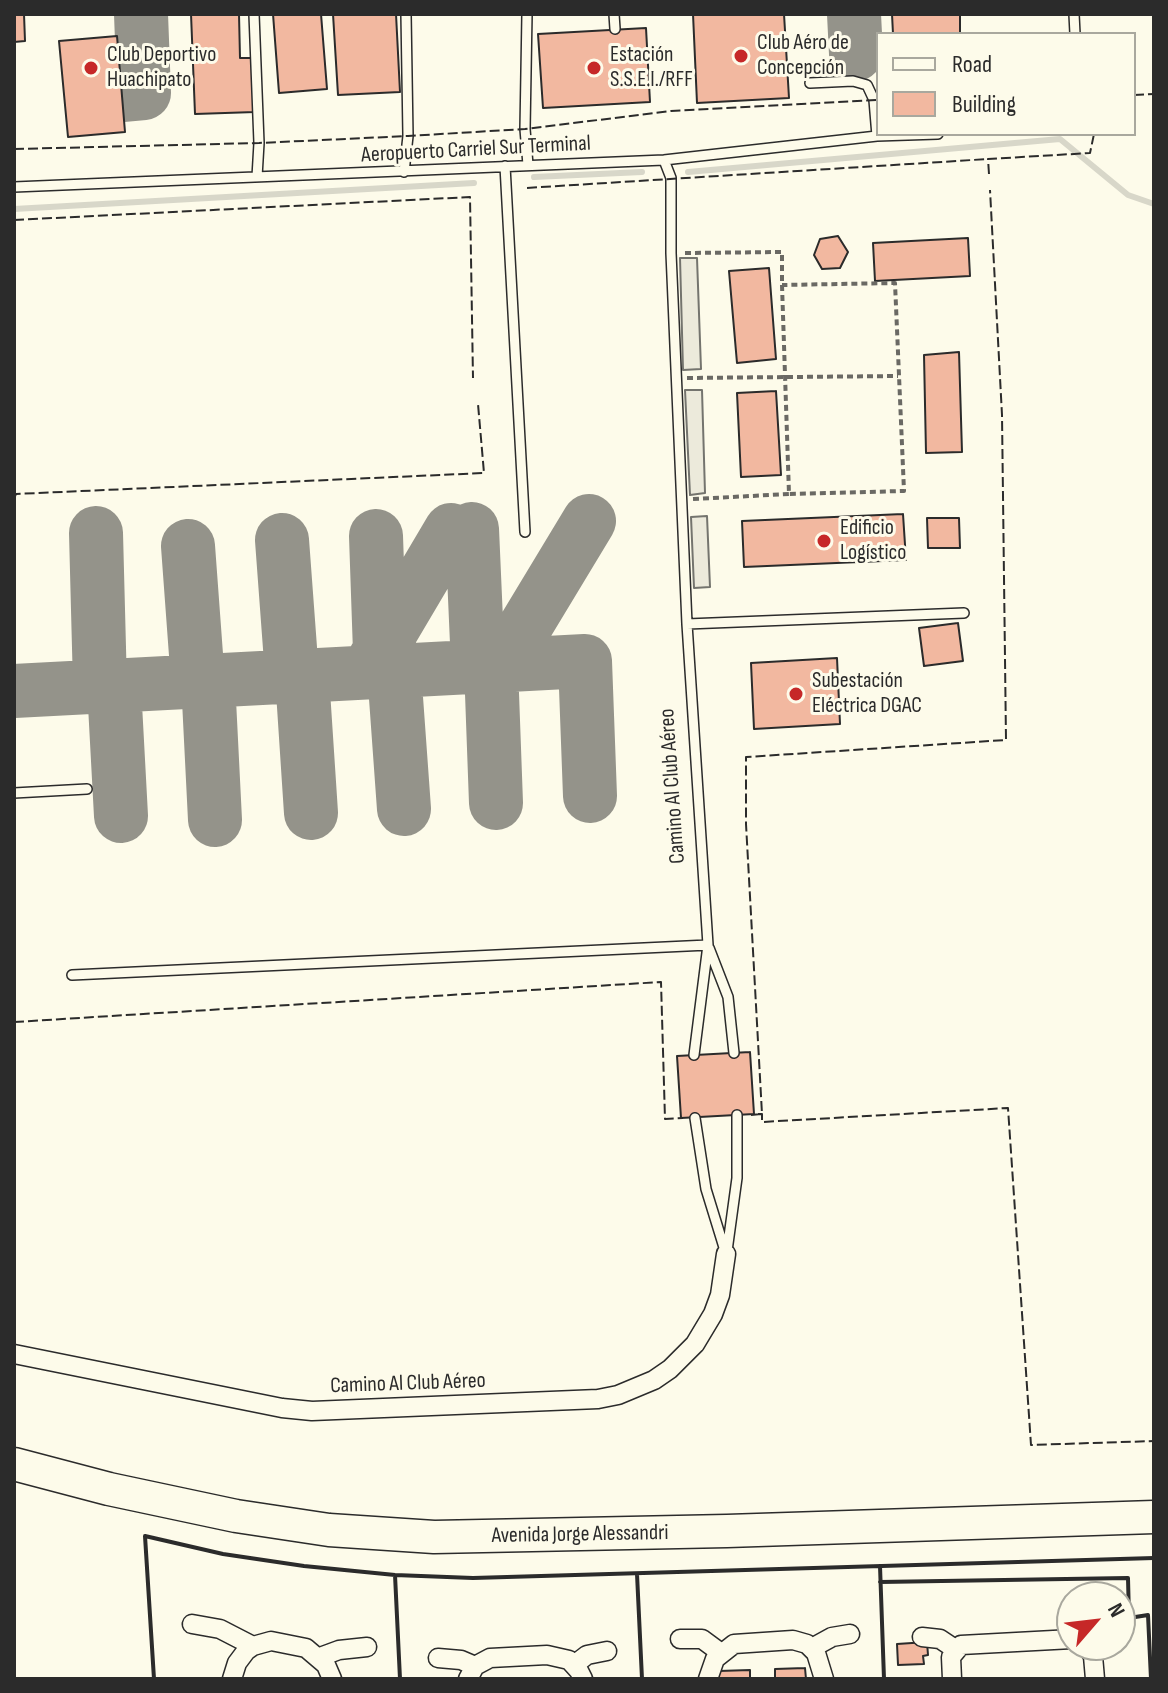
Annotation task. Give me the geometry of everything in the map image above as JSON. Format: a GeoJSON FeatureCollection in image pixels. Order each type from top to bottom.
{"type":"FeatureCollection","features":[{"type":"Feature","properties":{"kind":"highway","name":"Avenida Jorge Alessandri"},"geometry":{"type":"LineString","coordinates":[[14,1464],[109,1489],[236,1516],[329,1530],[420,1537],[698,1532],[1154,1517]]}},
{"type":"Feature","properties":{"kind":"street","name":"Camino Al Club Aéreo"},"geometry":{"type":"LineString","coordinates":[[14,1354],[282,1408],[312,1411],[598,1399],[638,1388],[654,1380],[695,1344],[720,1295],[726,1254]]}},
{"type":"Feature","properties":{"kind":"street"},"geometry":{"type":"LineString","coordinates":[[192,1624],[220,1629],[253,1646]]}},
{"type":"Feature","properties":{"kind":"street"},"geometry":{"type":"LineString","coordinates":[[812,1648],[832,1637],[850,1634]]}},
{"type":"Feature","properties":{"kind":"street"},"geometry":{"type":"LineString","coordinates":[[922,1637],[940,1639],[955,1649]]}},
{"type":"Feature","properties":{"kind":"street"},"geometry":{"type":"LineString","coordinates":[[680,1639],[702,1639],[721,1653]]}},
{"type":"Feature","properties":{"kind":"street"},"geometry":{"type":"LineString","coordinates":[[708,1679],[711,1667],[721,1653],[742,1643],[793,1640],[812,1648],[820,1659],[824,1679]]}},
{"type":"Feature","properties":{"kind":"street"},"geometry":{"type":"LineString","coordinates":[[952,1679],[951,1657],[955,1649],[967,1644],[1056,1640]]}},
{"type":"Feature","properties":{"kind":"street"},"geometry":{"type":"LineString","coordinates":[[232,1679],[240,1657],[253,1646],[271,1641],[306,1648],[320,1657],[332,1679]]}},
{"type":"Feature","properties":{"kind":"street"},"geometry":{"type":"LineString","coordinates":[[320,1657],[339,1650],[367,1647]]}},
{"type":"Feature","properties":{"kind":"street"},"geometry":{"type":"LineString","coordinates":[[438,1658],[461,1660],[472,1673],[490,1658],[555,1656],[578,1672],[587,1655],[607,1651]]}},
{"type":"Feature","properties":{"kind":"lane"},"geometry":{"type":"LineString","coordinates":[[254,14],[259,143],[257,177]]}},
{"type":"Feature","properties":{"kind":"lane"},"geometry":{"type":"LineString","coordinates":[[404,172],[408,136],[406,14]]}},
{"type":"Feature","properties":{"kind":"lane"},"geometry":{"type":"LineString","coordinates":[[527,14],[525,129],[528,165]]}},
{"type":"Feature","properties":{"kind":"lane"},"geometry":{"type":"LineString","coordinates":[[614,14],[615,29]]}},
{"type":"Feature","properties":{"kind":"lane"},"geometry":{"type":"LineString","coordinates":[[810,83],[853,81],[867,85],[874,100],[876,124]]}},
{"type":"Feature","properties":{"kind":"lane","name":"Aeropuerto Carriel Sur Terminal"},"geometry":{"type":"LineString","coordinates":[[14,187],[664,160],[877,136]]}},
{"type":"Feature","properties":{"kind":"lane","name":"Camino Al Club Aéreo"},"geometry":{"type":"LineString","coordinates":[[664,160],[671,178],[671,253],[687,624],[708,945],[694,1055]]}},
{"type":"Feature","properties":{"kind":"lane"},"geometry":{"type":"LineString","coordinates":[[505,166],[525,532]]}},
{"type":"Feature","properties":{"kind":"lane"},"geometry":{"type":"LineString","coordinates":[[687,624],[964,613]]}},
{"type":"Feature","properties":{"kind":"lane"},"geometry":{"type":"LineString","coordinates":[[14,793],[87,789]]}},
{"type":"Feature","properties":{"kind":"lane"},"geometry":{"type":"LineString","coordinates":[[72,975],[708,945]]}},
{"type":"Feature","properties":{"kind":"lane","name":"Camino Al Club Aéreo"},"geometry":{"type":"LineString","coordinates":[[708,945],[728,997],[734,1053]]}},
{"type":"Feature","properties":{"kind":"lane","name":"Camino Al Club Aéreo"},"geometry":{"type":"LineString","coordinates":[[726,1254],[737,1178],[737,1115]]}},
{"type":"Feature","properties":{"kind":"lane","name":"Camino Al Club Aéreo"},"geometry":{"type":"LineString","coordinates":[[695,1118],[706,1189],[726,1254]]}},
{"type":"Feature","properties":{"kind":"path"},"geometry":{"type":"LineString","coordinates":[[671,253],[782,252],[789,494]]}},
{"type":"Feature","properties":{"kind":"path"},"geometry":{"type":"LineString","coordinates":[[682,499],[904,491],[895,283],[782,285]]}},
{"type":"Feature","properties":{"kind":"path"},"geometry":{"type":"LineString","coordinates":[[677,378],[899,376]]}},
{"type":"Feature","properties":{"kind":"shaded area"},"geometry":{"type":"Polygon","coordinates":[[[680,258],[697,258],[701,369],[683,370],[680,258]]]}},
{"type":"Feature","properties":{"kind":"shaded area"},"geometry":{"type":"Polygon","coordinates":[[[685,390],[702,390],[705,493],[690,495],[685,390]]]}},
{"type":"Feature","properties":{"kind":"shaded area"},"geometry":{"type":"Polygon","coordinates":[[[707,516],[710,587],[694,588],[691,517],[707,516]]]}},
{"type":"Feature","properties":{"kind":"building"},"geometry":{"type":"Polygon","coordinates":[[[14,14],[24,14],[25,41],[14,42],[14,14]]]}},
{"type":"Feature","properties":{"kind":"building"},"geometry":{"type":"Polygon","coordinates":[[[191,14],[239,14],[240,58],[253,58],[255,112],[195,114],[191,14]]]}},
{"type":"Feature","properties":{"kind":"building"},"geometry":{"type":"Polygon","coordinates":[[[273,14],[321,14],[327,89],[279,93],[273,14]]]}},
{"type":"Feature","properties":{"kind":"building"},"geometry":{"type":"Polygon","coordinates":[[[333,14],[396,14],[400,92],[338,95],[333,14]]]}},
{"type":"Feature","properties":{"kind":"building","name":"Club Aéro de Concepción"},"geometry":{"type":"Polygon","coordinates":[[[693,14],[784,14],[789,98],[697,103],[693,14]]]}},
{"type":"Feature","properties":{"kind":"building"},"geometry":{"type":"Polygon","coordinates":[[[892,14],[960,14],[960,32],[893,32],[892,14]]]}},
{"type":"Feature","properties":{"kind":"building","name":"Estación S.S.E.I./RFF"},"geometry":{"type":"Polygon","coordinates":[[[646,28],[650,102],[543,108],[538,34],[646,28]]]}},
{"type":"Feature","properties":{"kind":"building","name":"Club Deportivo Huachipato"},"geometry":{"type":"Polygon","coordinates":[[[117,36],[125,132],[68,137],[59,41],[117,36]]]}},
{"type":"Feature","properties":{"kind":"building"},"geometry":{"type":"Polygon","coordinates":[[[838,236],[848,252],[840,268],[822,269],[814,255],[820,239],[838,236]]]}},
{"type":"Feature","properties":{"kind":"building"},"geometry":{"type":"Polygon","coordinates":[[[968,238],[970,276],[875,281],[873,243],[968,238]]]}},
{"type":"Feature","properties":{"kind":"building"},"geometry":{"type":"Polygon","coordinates":[[[769,268],[776,359],[737,363],[729,271],[769,268]]]}},
{"type":"Feature","properties":{"kind":"building"},"geometry":{"type":"Polygon","coordinates":[[[959,352],[962,452],[926,453],[924,355],[959,352]]]}},
{"type":"Feature","properties":{"kind":"building"},"geometry":{"type":"Polygon","coordinates":[[[776,391],[781,475],[741,477],[737,393],[776,391]]]}},
{"type":"Feature","properties":{"kind":"building","name":"Edificio Logístico"},"geometry":{"type":"Polygon","coordinates":[[[903,514],[906,560],[744,567],[742,521],[903,514]]]}},
{"type":"Feature","properties":{"kind":"building"},"geometry":{"type":"Polygon","coordinates":[[[927,518],[959,518],[960,548],[928,548],[927,518]]]}},
{"type":"Feature","properties":{"kind":"building"},"geometry":{"type":"Polygon","coordinates":[[[958,623],[963,661],[924,666],[919,628],[958,623]]]}},
{"type":"Feature","properties":{"kind":"building","name":"Subestación Eléctrica DGAC"},"geometry":{"type":"Polygon","coordinates":[[[837,658],[840,724],[754,729],[751,663],[837,658]]]}},
{"type":"Feature","properties":{"kind":"building"},"geometry":{"type":"Polygon","coordinates":[[[750,1052],[754,1114],[681,1118],[677,1056],[750,1052]]]}},
{"type":"Feature","properties":{"kind":"building"},"geometry":{"type":"Polygon","coordinates":[[[927,1642],[928,1655],[923,1656],[924,1664],[898,1665],[897,1644],[927,1642]]]}},
{"type":"Feature","properties":{"kind":"building"},"geometry":{"type":"Polygon","coordinates":[[[805,1668],[806,1679],[775,1679],[775,1669],[805,1668]]]}},
{"type":"Feature","properties":{"kind":"building"},"geometry":{"type":"Polygon","coordinates":[[[750,1670],[750,1679],[719,1679],[719,1671],[750,1670]]]}},
{"type":"Feature","properties":{"kind":"waterway"},"geometry":{"type":"LineString","coordinates":[[688,172],[1060,139],[1128,195],[1154,204]]}},
{"type":"Feature","properties":{"kind":"waterway"},"geometry":{"type":"LineString","coordinates":[[534,177],[642,172]]}},
{"type":"Feature","properties":{"kind":"waterway"},"geometry":{"type":"LineString","coordinates":[[14,209],[474,183]]}},
{"type":"Feature","properties":{"kind":"taxiway"},"geometry":{"type":"LineString","coordinates":[[122,95],[144,93],[141,14]]}},
{"type":"Feature","properties":{"kind":"taxiway"},"geometry":{"type":"LineString","coordinates":[[854,14],[856,54]]}},
{"type":"Feature","properties":{"kind":"taxiway"},"geometry":{"type":"LineString","coordinates":[[502,665],[589,521]]}},
{"type":"Feature","properties":{"kind":"taxiway"},"geometry":{"type":"LineString","coordinates":[[472,529],[478,666]]}},
{"type":"Feature","properties":{"kind":"taxiway"},"geometry":{"type":"LineString","coordinates":[[367,672],[451,530]]}},
{"type":"Feature","properties":{"kind":"taxiway"},"geometry":{"type":"LineString","coordinates":[[96,533],[100,686]]}},
{"type":"Feature","properties":{"kind":"taxiway"},"geometry":{"type":"LineString","coordinates":[[376,536],[380,652]]}},
{"type":"Feature","properties":{"kind":"taxiway"},"geometry":{"type":"LineString","coordinates":[[282,540],[292,675]]}},
{"type":"Feature","properties":{"kind":"taxiway"},"geometry":{"type":"LineString","coordinates":[[188,546],[198,682]]}},
{"type":"Feature","properties":{"kind":"taxiway"},"geometry":{"type":"LineString","coordinates":[[14,691],[585,661],[590,796]]}},
{"type":"Feature","properties":{"kind":"taxiway"},"geometry":{"type":"LineString","coordinates":[[491,666],[496,803]]}},
{"type":"Feature","properties":{"kind":"taxiway"},"geometry":{"type":"LineString","coordinates":[[394,670],[404,809]]}},
{"type":"Feature","properties":{"kind":"taxiway"},"geometry":{"type":"LineString","coordinates":[[302,676],[311,813]]}},
{"type":"Feature","properties":{"kind":"taxiway"},"geometry":{"type":"LineString","coordinates":[[208,680],[215,820]]}},
{"type":"Feature","properties":{"kind":"taxiway"},"geometry":{"type":"LineString","coordinates":[[114,686],[121,816]]}},
{"type":"Feature","properties":{"kind":"fence"},"geometry":{"type":"LineString","coordinates":[[1136,95],[1154,94]]}},
{"type":"Feature","properties":{"kind":"fence"},"geometry":{"type":"LineString","coordinates":[[14,149],[408,136],[525,129],[671,111],[876,100]]}},
{"type":"Feature","properties":{"kind":"fence"},"geometry":{"type":"LineString","coordinates":[[989,174],[988,159],[1090,153],[1094,136]]}},
{"type":"Feature","properties":{"kind":"fence"},"geometry":{"type":"LineString","coordinates":[[527,188],[988,159]]}},
{"type":"Feature","properties":{"kind":"fence"},"geometry":{"type":"LineString","coordinates":[[751,1115],[762,1114],[746,824],[746,757],[1006,740],[1002,415],[990,190]]}},
{"type":"Feature","properties":{"kind":"fence"},"geometry":{"type":"LineString","coordinates":[[14,220],[470,197],[473,378]]}},
{"type":"Feature","properties":{"kind":"fence"},"geometry":{"type":"LineString","coordinates":[[14,499],[16,494],[484,473],[478,404]]}},
{"type":"Feature","properties":{"kind":"fence"},"geometry":{"type":"LineString","coordinates":[[14,1022],[661,982],[665,1119],[683,1118]]}},
{"type":"Feature","properties":{"kind":"fence"},"geometry":{"type":"LineString","coordinates":[[758,1114],[762,1114],[762,1122],[1008,1108],[1031,1445],[1154,1441]]}},
{"type":"Feature","properties":{"kind":"wall"},"geometry":{"type":"LineString","coordinates":[[154,1679],[145,1536],[223,1554],[304,1566],[395,1575],[473,1578],[1154,1558]]}},
{"type":"Feature","properties":{"kind":"wall"},"geometry":{"type":"LineString","coordinates":[[880,1566],[884,1679]]}},
{"type":"Feature","properties":{"kind":"wall"},"geometry":{"type":"LineString","coordinates":[[637,1574],[642,1679]]}},
{"type":"Feature","properties":{"kind":"wall"},"geometry":{"type":"LineString","coordinates":[[395,1575],[400,1679]]}},
{"type":"Feature","properties":{"kind":"wall"},"geometry":{"type":"LineString","coordinates":[[880,1582],[1128,1578],[1129,1618],[1148,1615],[1151,1679]]}},
{"type":"Feature","properties":{"kind":"place","name":"Club Aéro de Concepción"},"geometry":{"type":"Point","coordinates":[741,56]}},
{"type":"Feature","properties":{"kind":"place","name":"Club Deportivo Huachipato"},"geometry":{"type":"Point","coordinates":[91,68]}},
{"type":"Feature","properties":{"kind":"place","name":"Estación S.S.E.I./RFF"},"geometry":{"type":"Point","coordinates":[594,68]}},
{"type":"Feature","properties":{"kind":"place","name":"Edificio Logístico"},"geometry":{"type":"Point","coordinates":[824,541]}},
{"type":"Feature","properties":{"kind":"place","name":"Subestación Eléctrica DGAC"},"geometry":{"type":"Point","coordinates":[796,694]}}]}
